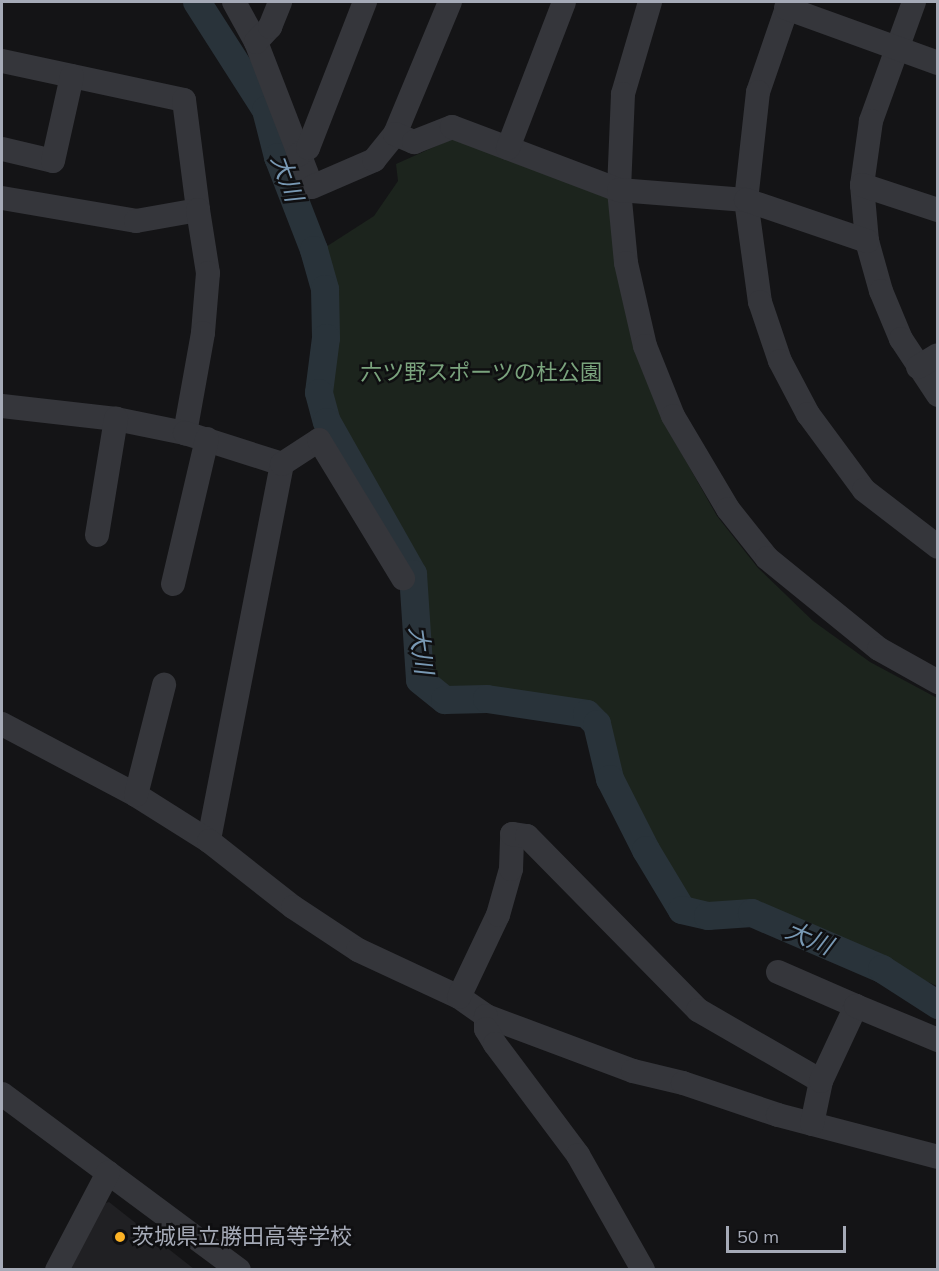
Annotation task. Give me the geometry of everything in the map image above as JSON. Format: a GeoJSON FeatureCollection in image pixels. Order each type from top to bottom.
{"type":"FeatureCollection","features":[{"type":"Feature","properties":{"kind":"street"},"geometry":{"type":"LineString","coordinates":[[234,2],[256,42],[312,187],[374,160],[395,134],[450,2]]}},
{"type":"Feature","properties":{"kind":"street"},"geometry":{"type":"LineString","coordinates":[[256,42],[270,27],[280,2]]}},
{"type":"Feature","properties":{"kind":"street"},"geometry":{"type":"LineString","coordinates":[[298,155],[308,148],[365,2]]}},
{"type":"Feature","properties":{"kind":"street"},"geometry":{"type":"LineString","coordinates":[[508,148],[564,2]]}},
{"type":"Feature","properties":{"kind":"street"},"geometry":{"type":"LineString","coordinates":[[650,2],[623,94],[619,190],[626,263],[645,346],[673,416],[728,509],[767,558],[818,603],[879,649],[938,682]]}},
{"type":"Feature","properties":{"kind":"street"},"geometry":{"type":"LineString","coordinates":[[914,2],[871,121],[862,185],[867,241],[881,291],[928,361],[938,395]]}},
{"type":"Feature","properties":{"kind":"street"},"geometry":{"type":"LineString","coordinates":[[938,63],[787,5],[758,92],[746,200],[760,302],[780,361],[808,414],[864,490],[938,547]]}},
{"type":"Feature","properties":{"kind":"street"},"geometry":{"type":"LineString","coordinates":[[2,61],[184,100],[208,273],[196,436],[173,584]]}},
{"type":"Feature","properties":{"kind":"street"},"geometry":{"type":"LineString","coordinates":[[2,149],[53,161],[72,76]]}},
{"type":"Feature","properties":{"kind":"street"},"geometry":{"type":"LineString","coordinates":[[395,134],[414,142],[452,127],[619,190],[746,200],[867,241]]}},
{"type":"Feature","properties":{"kind":"street"},"geometry":{"type":"LineString","coordinates":[[862,185],[938,210]]}},
{"type":"Feature","properties":{"kind":"street"},"geometry":{"type":"LineString","coordinates":[[2,198],[136,221],[198,210]]}},
{"type":"Feature","properties":{"kind":"street"},"geometry":{"type":"LineString","coordinates":[[2,406],[116,419],[196,436],[282,464]]}},
{"type":"Feature","properties":{"kind":"street"},"geometry":{"type":"LineString","coordinates":[[97,535],[116,419]]}},
{"type":"Feature","properties":{"kind":"street"},"geometry":{"type":"LineString","coordinates":[[209,841],[282,464],[319,441],[403,578]]}},
{"type":"Feature","properties":{"kind":"street"},"geometry":{"type":"LineString","coordinates":[[136,795],[164,685]]}},
{"type":"Feature","properties":{"kind":"street"},"geometry":{"type":"LineString","coordinates":[[2,724],[136,795],[209,841],[328,932],[459,997],[486,1016],[633,1071],[812,1124],[938,1157]]}},
{"type":"Feature","properties":{"kind":"street"},"geometry":{"type":"LineString","coordinates":[[459,997],[498,915],[511,869],[512,834],[527,836],[698,1010],[821,1081]]}},
{"type":"Feature","properties":{"kind":"street"},"geometry":{"type":"LineString","coordinates":[[778,972],[938,1040]]}},
{"type":"Feature","properties":{"kind":"street"},"geometry":{"type":"LineString","coordinates":[[812,1124],[821,1081],[856,1006]]}},
{"type":"Feature","properties":{"kind":"street"},"geometry":{"type":"LineString","coordinates":[[486,1016],[486,1029],[495,1044],[578,1155],[644,1269]]}},
{"type":"Feature","properties":{"kind":"street"},"geometry":{"type":"LineString","coordinates":[[2,1094],[239,1269]]}},
{"type":"Feature","properties":{"kind":"street"},"geometry":{"type":"LineString","coordinates":[[57,1269],[108,1173]]}},
{"type":"Feature","properties":{"kind":"shaded area","name":"茨城県立勝田高等学校"},"geometry":{"type":"Polygon","coordinates":[[[109,1202],[194,1269],[70,1270],[102,1204],[109,1202]]]}},
{"type":"Feature","properties":{"kind":"green space","name":"六ツ野スポーツの杜公園"},"geometry":{"type":"Polygon","coordinates":[[[452,139],[610,196],[665,424],[717,516],[758,568],[813,621],[870,662],[937,698],[937,986],[755,907],[697,908],[682,902],[620,790],[603,728],[594,713],[583,708],[494,695],[444,695],[431,688],[424,678],[416,573],[331,422],[323,392],[328,337],[327,288],[318,252],[374,216],[398,181],[396,164],[452,139]]]}},
{"type":"Feature","properties":{"kind":"waterway","name":"大川"},"geometry":{"type":"LineString","coordinates":[[197,2],[266,110],[278,157],[314,250],[325,289],[326,338],[319,393],[327,422],[413,574],[420,680],[445,700],[487,699],[587,714],[597,724],[610,779],[646,850],[682,910],[708,916],[752,913],[882,969],[938,1005]]}},
{"type":"Feature","properties":{"kind":"place","name":"茨城県立勝田高等学校"},"geometry":{"type":"Point","coordinates":[120,1237]}}]}
